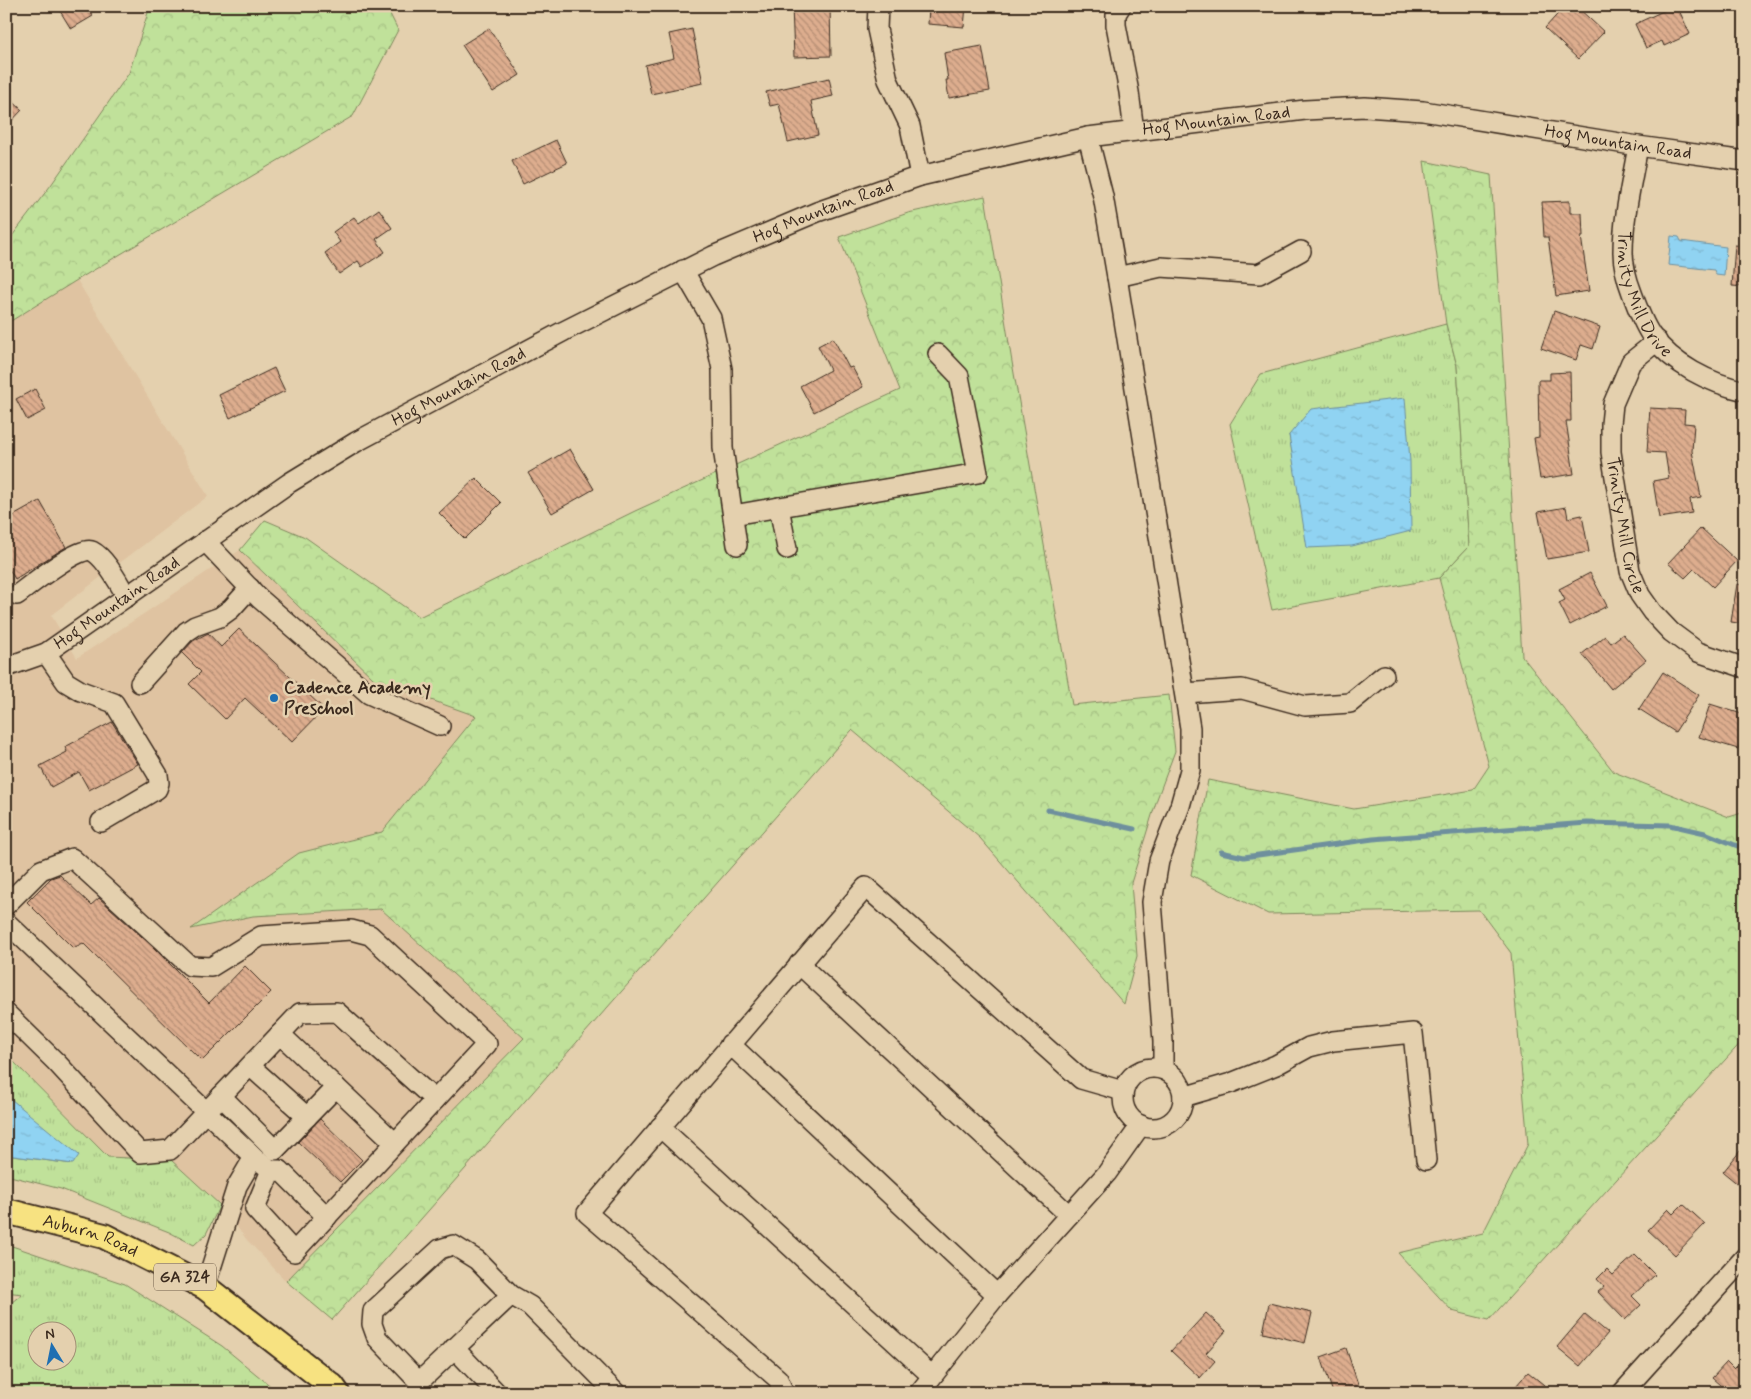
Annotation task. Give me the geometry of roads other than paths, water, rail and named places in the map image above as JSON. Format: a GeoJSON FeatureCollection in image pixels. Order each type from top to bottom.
{"type":"FeatureCollection","features":[{"type":"Feature","properties":{"kind":"main road","name":"Auburn Road"},"geometry":{"type":"LineString","coordinates":[[6,1210],[104,1236],[204,1287],[332,1386],[337,1393]]}},
{"type":"Feature","properties":{"kind":"street"},"geometry":{"type":"LineString","coordinates":[[878,6],[877,29],[888,80],[910,126],[920,176]]}},
{"type":"Feature","properties":{"kind":"street"},"geometry":{"type":"LineString","coordinates":[[1121,6],[1116,14],[1116,25],[1129,92],[1134,131]]}},
{"type":"Feature","properties":{"kind":"street","name":"Hog Mountain Road"},"geometry":{"type":"LineString","coordinates":[[6,667],[46,653],[289,483],[356,442],[564,331],[713,256],[817,212],[920,176],[1088,137],[1305,110],[1365,107],[1423,111],[1638,146],[1745,161]]}},
{"type":"Feature","properties":{"kind":"street"},"geometry":{"type":"LineString","coordinates":[[1088,137],[1103,196],[1117,277],[1190,728],[1190,770],[1180,806],[1159,861],[1152,902],[1163,1041],[1163,1069]]}},
{"type":"Feature","properties":{"kind":"street","name":"Trinity Mill Drive"},"geometry":{"type":"LineString","coordinates":[[1638,146],[1625,221],[1623,254],[1627,279],[1636,305],[1651,335],[1674,359],[1698,374],[1727,387],[1745,391]]}},
{"type":"Feature","properties":{"kind":"street"},"geometry":{"type":"LineString","coordinates":[[1117,277],[1161,267],[1259,274],[1301,251]]}},
{"type":"Feature","properties":{"kind":"street"},"geometry":{"type":"LineString","coordinates":[[684,270],[711,318],[722,369],[723,448],[737,545]]}},
{"type":"Feature","properties":{"kind":"street","name":"Trinity Mill Circle"},"geometry":{"type":"LineString","coordinates":[[1657,340],[1631,362],[1613,404],[1611,452],[1630,572],[1640,595],[1652,612],[1671,632],[1698,652],[1745,668]]}},
{"type":"Feature","properties":{"kind":"street"},"geometry":{"type":"LineString","coordinates":[[733,515],[978,474],[959,376],[938,354]]}},
{"type":"Feature","properties":{"kind":"street"},"geometry":{"type":"LineString","coordinates":[[780,507],[787,549]]}},
{"type":"Feature","properties":{"kind":"street"},"geometry":{"type":"LineString","coordinates":[[205,542],[250,588],[369,694],[440,726]]}},
{"type":"Feature","properties":{"kind":"street"},"geometry":{"type":"LineString","coordinates":[[17,595],[64,562],[86,550],[92,551],[105,563],[128,597]]}},
{"type":"Feature","properties":{"kind":"street"},"geometry":{"type":"LineString","coordinates":[[140,683],[186,632],[195,626],[220,617],[231,609],[250,588]]}},
{"type":"Feature","properties":{"kind":"street"},"geometry":{"type":"LineString","coordinates":[[46,653],[66,682],[81,691],[114,703],[158,775],[160,783],[157,789],[101,822]]}},
{"type":"Feature","properties":{"kind":"street"},"geometry":{"type":"LineString","coordinates":[[1185,693],[1242,690],[1305,706],[1350,703],[1384,675]]}},
{"type":"Feature","properties":{"kind":"street"},"geometry":{"type":"LineString","coordinates":[[6,905],[41,870],[72,858],[190,966],[211,967],[262,936],[351,930],[370,935],[487,1044],[294,1252],[255,1209],[265,1160],[221,1096]]}},
{"type":"Feature","properties":{"kind":"street"},"geometry":{"type":"LineString","coordinates":[[784,1393],[778,1379],[587,1213],[866,887],[1082,1079],[1123,1091]]}},
{"type":"Feature","properties":{"kind":"street"},"geometry":{"type":"LineString","coordinates":[[6,922],[207,1111],[265,1160],[280,1170],[327,1217]]}},
{"type":"Feature","properties":{"kind":"street"},"geometry":{"type":"LineString","coordinates":[[799,964],[1069,1215]]}},
{"type":"Feature","properties":{"kind":"street"},"geometry":{"type":"LineString","coordinates":[[6,1013],[56,1062],[140,1153],[170,1150],[300,1013],[337,1012],[435,1100]]}},
{"type":"Feature","properties":{"kind":"street"},"geometry":{"type":"LineString","coordinates":[[1183,1097],[1231,1083],[1276,1065],[1309,1048],[1333,1041],[1413,1033],[1426,1160]]}},
{"type":"Feature","properties":{"kind":"street"},"geometry":{"type":"LineString","coordinates":[[280,1034],[395,1143]]}},
{"type":"Feature","properties":{"kind":"street"},"geometry":{"type":"LineString","coordinates":[[730,1044],[996,1295]]}},
{"type":"Feature","properties":{"kind":"street"},"geometry":{"type":"LineString","coordinates":[[250,1066],[307,1117]]}},
{"type":"Feature","properties":{"kind":"street"},"geometry":{"type":"LineString","coordinates":[[1156,1067],[1163,1069],[1173,1075],[1180,1083],[1183,1097],[1180,1111],[1166,1125],[1156,1128],[1141,1125],[1129,1116],[1124,1107],[1123,1091],[1129,1078],[1136,1072],[1146,1068],[1156,1067]]}},
{"type":"Feature","properties":{"kind":"street"},"geometry":{"type":"LineString","coordinates":[[204,1287],[236,1186],[265,1160],[336,1087]]}},
{"type":"Feature","properties":{"kind":"street"},"geometry":{"type":"LineString","coordinates":[[919,1393],[996,1295],[1107,1173],[1141,1125]]}},
{"type":"Feature","properties":{"kind":"street"},"geometry":{"type":"LineString","coordinates":[[660,1127],[932,1376]]}},
{"type":"Feature","properties":{"kind":"street"},"geometry":{"type":"LineString","coordinates":[[511,1295],[419,1382],[377,1338],[372,1324],[373,1311],[440,1249],[453,1245],[477,1260],[511,1295],[530,1306],[616,1393]]}},
{"type":"Feature","properties":{"kind":"street"},"geometry":{"type":"LineString","coordinates":[[1622,1393],[1745,1257]]}},
{"type":"Feature","properties":{"kind":"street"},"geometry":{"type":"LineString","coordinates":[[454,1348],[497,1393]]}},
{"type":"Feature","properties":{"kind":"water"},"geometry":{"type":"Polygon","coordinates":[[[1671,236],[1679,237],[1681,241],[1726,247],[1724,276],[1716,275],[1714,270],[1668,265],[1671,236]]]}},
{"type":"Feature","properties":{"kind":"water"},"geometry":{"type":"Polygon","coordinates":[[[1405,398],[1410,461],[1411,531],[1352,546],[1307,548],[1289,435],[1311,409],[1405,398]]]}},
{"type":"Feature","properties":{"kind":"water"},"geometry":{"type":"Polygon","coordinates":[[[6,1095],[79,1155],[73,1164],[6,1155],[6,1095]]]}},
{"type":"Feature","properties":{"kind":"waterway"},"geometry":{"type":"LineString","coordinates":[[1048,810],[1134,829]]}},
{"type":"Feature","properties":{"kind":"waterway"},"geometry":{"type":"LineString","coordinates":[[1221,852],[1244,857],[1373,839],[1587,823],[1670,825],[1705,833],[1745,849]]}},
{"type":"Feature","properties":{"kind":"place","name":"Cadence Academy Preschool"},"geometry":{"type":"Point","coordinates":[274,698]}}]}
